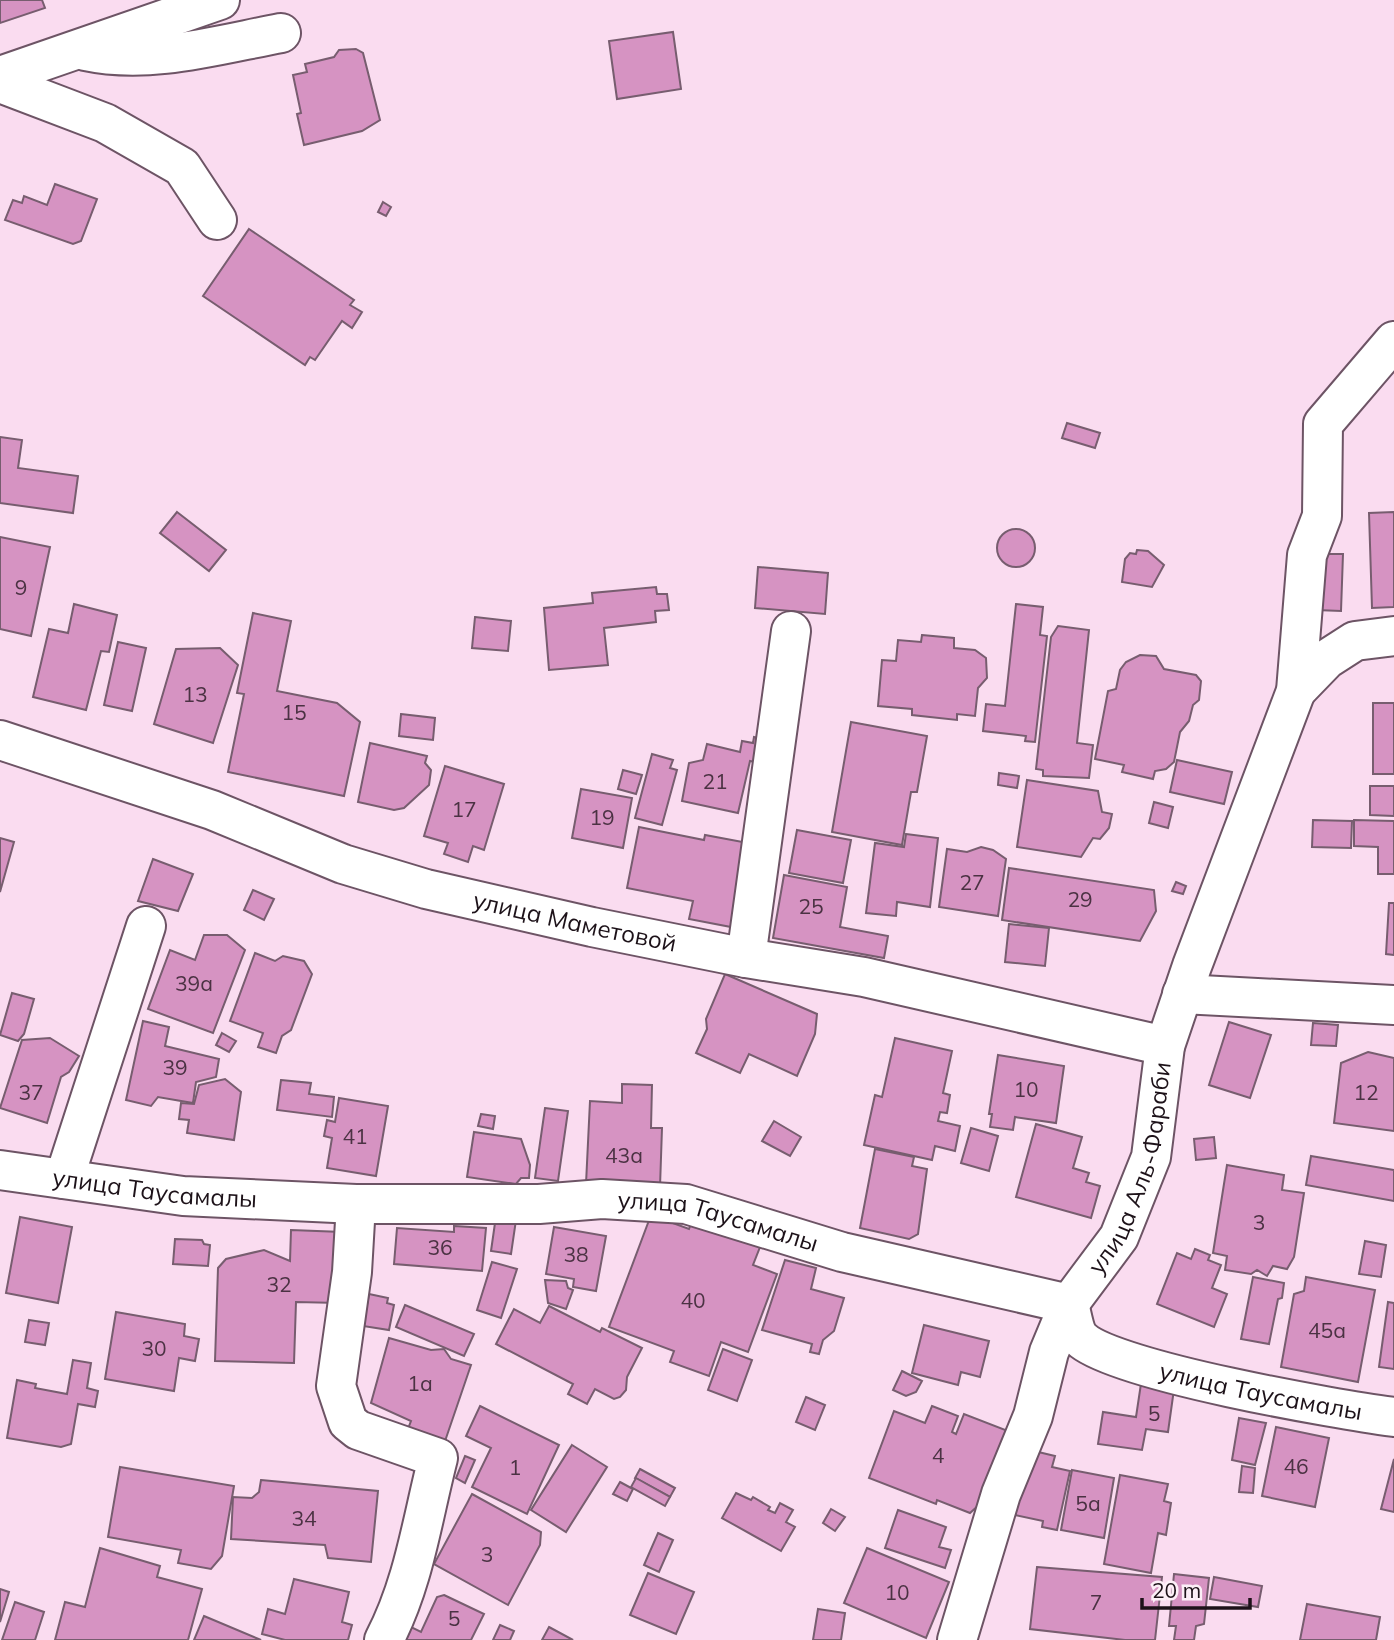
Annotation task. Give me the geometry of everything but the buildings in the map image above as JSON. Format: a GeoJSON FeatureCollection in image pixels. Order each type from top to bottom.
{"type":"FeatureCollection","features":[{"type":"Feature","properties":{"kind":"street"},"geometry":{"type":"LineString","coordinates":[[0,76],[220,0]]}},
{"type":"Feature","properties":{"kind":"street"},"geometry":{"type":"LineString","coordinates":[[76,49],[112,57],[154,56],[281,33]]}},
{"type":"Feature","properties":{"kind":"street"},"geometry":{"type":"LineString","coordinates":[[0,83],[105,124],[182,167],[217,220]]}},
{"type":"Feature","properties":{"kind":"street"},"geometry":{"type":"LineString","coordinates":[[1296,691],[1307,555],[1322,516],[1323,424],[1394,341]]}},
{"type":"Feature","properties":{"kind":"street"},"geometry":{"type":"LineString","coordinates":[[746,958],[791,631]]}},
{"type":"Feature","properties":{"kind":"street"},"geometry":{"type":"LineString","coordinates":[[1296,691],[1326,659],[1355,641],[1394,636]]}},
{"type":"Feature","properties":{"kind":"street","name":"улица Аль-Фараби"},"geometry":{"type":"LineString","coordinates":[[957,1640],[1001,1494],[1033,1416],[1049,1352],[1069,1304],[1119,1237],[1151,1157],[1165,1046],[1296,691]]}},
{"type":"Feature","properties":{"kind":"street","name":"улица Маметовой"},"geometry":{"type":"LineString","coordinates":[[0,740],[212,810],[343,864],[465,897],[746,958],[864,977],[1165,1046]]}},
{"type":"Feature","properties":{"kind":"street"},"geometry":{"type":"LineString","coordinates":[[64,1179],[146,926]]}},
{"type":"Feature","properties":{"kind":"street"},"geometry":{"type":"LineString","coordinates":[[1182,994],[1394,1005]]}},
{"type":"Feature","properties":{"kind":"street","name":"улица Таусамалы"},"geometry":{"type":"LineString","coordinates":[[0,1170],[183,1196],[356,1205],[539,1203],[602,1199],[686,1204],[842,1252],[1069,1304],[1079,1337],[1095,1349],[1144,1366],[1350,1411],[1394,1417]]}},
{"type":"Feature","properties":{"kind":"street"},"geometry":{"type":"LineString","coordinates":[[356,1205],[352,1272],[336,1386],[348,1422],[358,1430],[438,1458],[400,1610],[384,1640]]}}]}
